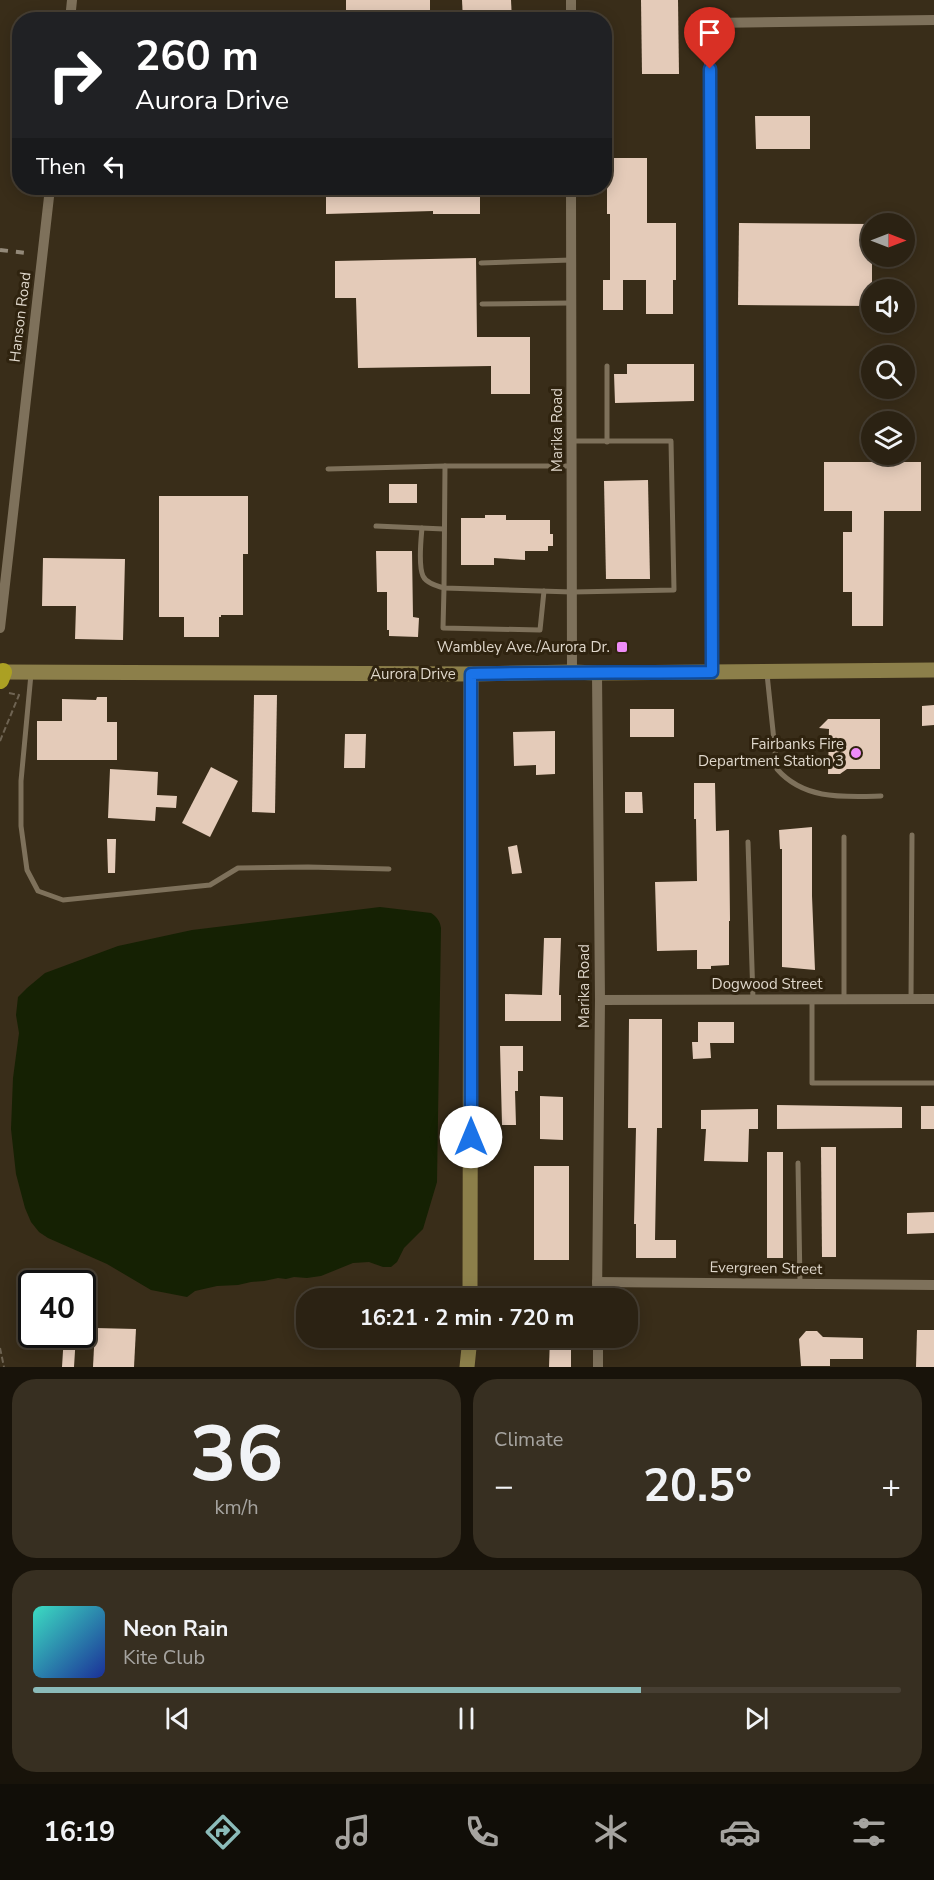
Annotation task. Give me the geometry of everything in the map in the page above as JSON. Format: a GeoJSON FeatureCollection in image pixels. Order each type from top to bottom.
{"type":"FeatureCollection","features":[{"type":"Feature","properties":{"kind":"street"},"geometry":{"type":"LineString","coordinates":[[712,672],[709,23],[934,20]]}},
{"type":"Feature","properties":{"kind":"street","name":"Hanson Road"},"geometry":{"type":"LineString","coordinates":[[0,628],[49,195]]}},
{"type":"Feature","properties":{"kind":"street","name":"Marika Road"},"geometry":{"type":"LineString","coordinates":[[571,195],[572,672]]}},
{"type":"Feature","properties":{"kind":"street","name":"Aurora Drive"},"geometry":{"type":"LineString","coordinates":[[1,672],[471,674],[934,670]]}},
{"type":"Feature","properties":{"kind":"street","name":"Marika Road"},"geometry":{"type":"LineString","coordinates":[[597,673],[600,1000],[597,1288]]}},
{"type":"Feature","properties":{"kind":"street"},"geometry":{"type":"LineString","coordinates":[[470,1288],[471,674]]}},
{"type":"Feature","properties":{"kind":"street","name":"Dogwood Street"},"geometry":{"type":"LineString","coordinates":[[600,1000],[934,999]]}},
{"type":"Feature","properties":{"kind":"street","name":"Evergreen Street"},"geometry":{"type":"LineString","coordinates":[[597,1282],[934,1285]]}},
{"type":"Feature","properties":{"kind":"street"},"geometry":{"type":"LineString","coordinates":[[467,1367],[469,1348]]}},
{"type":"Feature","properties":{"kind":"street"},"geometry":{"type":"LineString","coordinates":[[598,1348],[598,1367]]}},
{"type":"Feature","properties":{"kind":"lane"},"geometry":{"type":"LineString","coordinates":[[481,262],[571,260]]}},
{"type":"Feature","properties":{"kind":"lane"},"geometry":{"type":"LineString","coordinates":[[482,304],[571,303]]}},
{"type":"Feature","properties":{"kind":"lane"},"geometry":{"type":"LineString","coordinates":[[607,366],[607,442]]}},
{"type":"Feature","properties":{"kind":"lane"},"geometry":{"type":"LineString","coordinates":[[422,528],[420,551],[423,576],[429,582],[444,588],[572,592],[674,590],[671,441],[572,441]]}},
{"type":"Feature","properties":{"kind":"lane"},"geometry":{"type":"LineString","coordinates":[[445,466],[443,628],[540,630],[544,591]]}},
{"type":"Feature","properties":{"kind":"lane"},"geometry":{"type":"LineString","coordinates":[[328,469],[572,466]]}},
{"type":"Feature","properties":{"kind":"lane"},"geometry":{"type":"LineString","coordinates":[[376,526],[444,529]]}},
{"type":"Feature","properties":{"kind":"lane"},"geometry":{"type":"LineString","coordinates":[[32,672],[21,781],[21,826],[27,870],[38,891],[63,900],[210,885],[238,868],[389,869]]}},
{"type":"Feature","properties":{"kind":"lane"},"geometry":{"type":"LineString","coordinates":[[767,672],[777,769],[786,780],[807,790],[827,795],[881,796]]}},
{"type":"Feature","properties":{"kind":"lane"},"geometry":{"type":"LineString","coordinates":[[911,999],[912,835]]}},
{"type":"Feature","properties":{"kind":"lane"},"geometry":{"type":"LineString","coordinates":[[844,837],[844,999]]}},
{"type":"Feature","properties":{"kind":"lane"},"geometry":{"type":"LineString","coordinates":[[748,842],[753,999]]}},
{"type":"Feature","properties":{"kind":"lane"},"geometry":{"type":"LineString","coordinates":[[812,999],[812,1083],[934,1083]]}},
{"type":"Feature","properties":{"kind":"lane"},"geometry":{"type":"LineString","coordinates":[[798,1163],[800,1284]]}},
{"type":"Feature","properties":{"kind":"path"},"geometry":{"type":"LineString","coordinates":[[0,691],[19,695],[0,741]]}},
{"type":"Feature","properties":{"kind":"path"},"geometry":{"type":"LineString","coordinates":[[0,1348],[4,1367]]}},
{"type":"Feature","properties":{"kind":"shaded area"},"geometry":{"type":"Polygon","coordinates":[[[380,907],[431,913],[438,919],[441,928],[437,1182],[423,1229],[404,1248],[397,1262],[391,1267],[369,1262],[353,1263],[321,1276],[278,1278],[217,1286],[195,1291],[187,1297],[151,1290],[107,1264],[39,1232],[31,1222],[25,1208],[16,1174],[11,1129],[13,1078],[19,1033],[16,1015],[18,997],[27,988],[45,973],[118,946],[192,930],[380,907]]]}},
{"type":"Feature","properties":{"kind":"building"},"geometry":{"type":"Polygon","coordinates":[[[346,0],[430,0],[430,12],[346,12],[346,0]]]}},
{"type":"Feature","properties":{"kind":"building"},"geometry":{"type":"Polygon","coordinates":[[[462,0],[511,0],[512,12],[463,12],[462,0]]]}},
{"type":"Feature","properties":{"kind":"building"},"geometry":{"type":"Polygon","coordinates":[[[641,0],[678,0],[679,74],[642,74],[641,0]]]}},
{"type":"Feature","properties":{"kind":"building"},"geometry":{"type":"Polygon","coordinates":[[[755,116],[810,116],[810,149],[756,149],[755,116]]]}},
{"type":"Feature","properties":{"kind":"building"},"geometry":{"type":"Polygon","coordinates":[[[612,158],[647,158],[647,223],[676,223],[676,280],[673,280],[673,314],[646,314],[646,280],[623,280],[623,310],[603,310],[603,280],[610,280],[610,214],[607,214],[607,195],[612,195],[612,158]]]}},
{"type":"Feature","properties":{"kind":"building"},"geometry":{"type":"Polygon","coordinates":[[[326,195],[480,195],[480,214],[433,214],[433,211],[326,214],[326,195]]]}},
{"type":"Feature","properties":{"kind":"building"},"geometry":{"type":"Polygon","coordinates":[[[739,223],[861,224],[861,267],[872,267],[872,279],[861,279],[861,306],[738,305],[739,223]]]}},
{"type":"Feature","properties":{"kind":"building"},"geometry":{"type":"Polygon","coordinates":[[[476,258],[477,337],[530,337],[530,394],[491,394],[491,366],[358,368],[356,298],[335,298],[335,261],[476,258]]]}},
{"type":"Feature","properties":{"kind":"building"},"geometry":{"type":"Polygon","coordinates":[[[627,364],[694,364],[694,401],[615,403],[614,374],[627,374],[627,364]]]}},
{"type":"Feature","properties":{"kind":"building"},"geometry":{"type":"Polygon","coordinates":[[[824,462],[915,465],[915,462],[921,462],[921,511],[884,511],[883,626],[852,626],[852,592],[843,592],[843,532],[852,532],[852,511],[824,511],[824,462]]]}},
{"type":"Feature","properties":{"kind":"building"},"geometry":{"type":"Polygon","coordinates":[[[648,480],[650,579],[606,579],[604,481],[648,480]]]}},
{"type":"Feature","properties":{"kind":"building"},"geometry":{"type":"Polygon","coordinates":[[[389,484],[417,484],[417,503],[389,503],[389,484]]]}},
{"type":"Feature","properties":{"kind":"building"},"geometry":{"type":"Polygon","coordinates":[[[159,496],[248,496],[248,554],[243,554],[243,615],[221,615],[219,617],[219,637],[184,637],[184,617],[159,617],[159,496]]]}},
{"type":"Feature","properties":{"kind":"building"},"geometry":{"type":"Polygon","coordinates":[[[485,515],[506,515],[506,520],[550,520],[553,546],[548,546],[548,551],[525,551],[525,560],[494,558],[494,565],[461,565],[461,518],[485,518],[485,515]]]}},
{"type":"Feature","properties":{"kind":"building"},"geometry":{"type":"Polygon","coordinates":[[[376,551],[412,551],[413,617],[419,618],[418,637],[389,636],[387,592],[377,592],[376,551]]]}},
{"type":"Feature","properties":{"kind":"building"},"geometry":{"type":"Polygon","coordinates":[[[43,558],[125,559],[123,640],[75,639],[76,606],[42,606],[43,558]]]}},
{"type":"Feature","properties":{"kind":"building"},"geometry":{"type":"Polygon","coordinates":[[[254,695],[277,695],[275,813],[252,812],[254,695]]]}},
{"type":"Feature","properties":{"kind":"building"},"geometry":{"type":"Polygon","coordinates":[[[97,697],[107,697],[107,722],[117,722],[117,760],[37,760],[37,721],[62,721],[62,699],[96,700],[97,697]]]}},
{"type":"Feature","properties":{"kind":"building"},"geometry":{"type":"Polygon","coordinates":[[[934,705],[934,725],[922,726],[922,706],[934,705]]]}},
{"type":"Feature","properties":{"kind":"building"},"geometry":{"type":"Polygon","coordinates":[[[630,709],[674,709],[674,737],[630,737],[630,709]]]}},
{"type":"Feature","properties":{"kind":"building"},"geometry":{"type":"Polygon","coordinates":[[[828,719],[880,719],[880,769],[847,769],[840,774],[828,774],[829,729],[819,728],[828,719]]]}},
{"type":"Feature","properties":{"kind":"building"},"geometry":{"type":"Polygon","coordinates":[[[555,731],[555,774],[536,775],[536,765],[514,766],[513,732],[555,731]]]}},
{"type":"Feature","properties":{"kind":"building"},"geometry":{"type":"Polygon","coordinates":[[[345,734],[366,734],[365,768],[344,768],[345,734]]]}},
{"type":"Feature","properties":{"kind":"building"},"geometry":{"type":"Polygon","coordinates":[[[211,767],[238,781],[210,837],[182,823],[211,767]]]}},
{"type":"Feature","properties":{"kind":"building"},"geometry":{"type":"Polygon","coordinates":[[[110,769],[158,772],[157,795],[177,796],[176,808],[156,807],[155,821],[108,818],[110,769]]]}},
{"type":"Feature","properties":{"kind":"building"},"geometry":{"type":"Polygon","coordinates":[[[694,783],[715,783],[716,831],[729,830],[729,965],[711,966],[711,969],[697,969],[697,950],[657,951],[655,882],[697,881],[694,783]]]}},
{"type":"Feature","properties":{"kind":"building"},"geometry":{"type":"Polygon","coordinates":[[[625,792],[642,792],[643,813],[625,813],[625,792]]]}},
{"type":"Feature","properties":{"kind":"building"},"geometry":{"type":"Polygon","coordinates":[[[812,827],[815,970],[782,967],[782,849],[780,849],[779,830],[812,827]]]}},
{"type":"Feature","properties":{"kind":"building"},"geometry":{"type":"Polygon","coordinates":[[[107,839],[116,839],[115,873],[108,873],[107,839]]]}},
{"type":"Feature","properties":{"kind":"building"},"geometry":{"type":"Polygon","coordinates":[[[517,845],[522,873],[512,874],[508,847],[517,845]]]}},
{"type":"Feature","properties":{"kind":"building"},"geometry":{"type":"Polygon","coordinates":[[[544,938],[561,938],[559,995],[561,995],[561,1021],[505,1021],[505,994],[542,995],[544,938]]]}},
{"type":"Feature","properties":{"kind":"building"},"geometry":{"type":"Polygon","coordinates":[[[629,1019],[662,1019],[662,1128],[657,1128],[655,1240],[676,1240],[676,1258],[636,1258],[636,1224],[634,1224],[636,1128],[628,1128],[629,1019]]]}},
{"type":"Feature","properties":{"kind":"building"},"geometry":{"type":"Polygon","coordinates":[[[698,1022],[734,1022],[734,1043],[710,1043],[711,1058],[693,1059],[692,1042],[698,1042],[698,1022]]]}},
{"type":"Feature","properties":{"kind":"building"},"geometry":{"type":"Polygon","coordinates":[[[500,1046],[523,1046],[523,1071],[518,1071],[518,1091],[515,1091],[516,1125],[502,1125],[500,1046]]]}},
{"type":"Feature","properties":{"kind":"building"},"geometry":{"type":"Polygon","coordinates":[[[540,1096],[563,1097],[563,1140],[540,1139],[540,1096]]]}},
{"type":"Feature","properties":{"kind":"building"},"geometry":{"type":"Polygon","coordinates":[[[777,1105],[902,1107],[902,1128],[777,1129],[777,1105]]]}},
{"type":"Feature","properties":{"kind":"building"},"geometry":{"type":"Polygon","coordinates":[[[921,1106],[934,1106],[934,1129],[921,1129],[921,1106]]]}},
{"type":"Feature","properties":{"kind":"building"},"geometry":{"type":"Polygon","coordinates":[[[758,1109],[758,1129],[749,1129],[748,1162],[704,1161],[706,1129],[701,1129],[701,1110],[758,1109]]]}},
{"type":"Feature","properties":{"kind":"building"},"geometry":{"type":"Polygon","coordinates":[[[821,1147],[836,1147],[836,1257],[822,1257],[821,1147]]]}},
{"type":"Feature","properties":{"kind":"building"},"geometry":{"type":"Polygon","coordinates":[[[767,1152],[783,1152],[783,1258],[767,1258],[767,1152]]]}},
{"type":"Feature","properties":{"kind":"building"},"geometry":{"type":"Polygon","coordinates":[[[534,1166],[569,1166],[569,1260],[534,1260],[534,1166]]]}},
{"type":"Feature","properties":{"kind":"building"},"geometry":{"type":"Polygon","coordinates":[[[934,1212],[934,1233],[907,1234],[907,1213],[934,1212]]]}},
{"type":"Feature","properties":{"kind":"building"},"geometry":{"type":"Polygon","coordinates":[[[96,1328],[136,1329],[134,1367],[93,1367],[96,1328]]]}},
{"type":"Feature","properties":{"kind":"building"},"geometry":{"type":"Polygon","coordinates":[[[917,1330],[934,1330],[934,1367],[916,1367],[917,1330]]]}},
{"type":"Feature","properties":{"kind":"building"},"geometry":{"type":"Polygon","coordinates":[[[806,1331],[817,1331],[823,1337],[863,1338],[863,1359],[830,1359],[830,1366],[801,1366],[799,1339],[806,1331]]]}},
{"type":"Feature","properties":{"kind":"building"},"geometry":{"type":"Polygon","coordinates":[[[63,1348],[75,1348],[74,1367],[62,1367],[63,1348]]]}},
{"type":"Feature","properties":{"kind":"building"},"geometry":{"type":"Polygon","coordinates":[[[550,1348],[571,1348],[571,1367],[549,1367],[550,1348]]]}},
{"type":"Feature","properties":{"kind":"railway"},"geometry":{"type":"LineString","coordinates":[[0,250],[27,253]]}},
{"type":"Feature","properties":{"kind":"place","name":"Wambley Ave./Aurora Dr."},"geometry":{"type":"Point","coordinates":[622,647]}},
{"type":"Feature","properties":{"kind":"place","name":"Fairbanks Fire Department Station 3"},"geometry":{"type":"Point","coordinates":[856,753]}},
{"type":"Feature","properties":{"kind":"route"},"geometry":{"type":"LineString","coordinates":[[471,1137],[471,674],[712,672],[710,69]]}}]}
